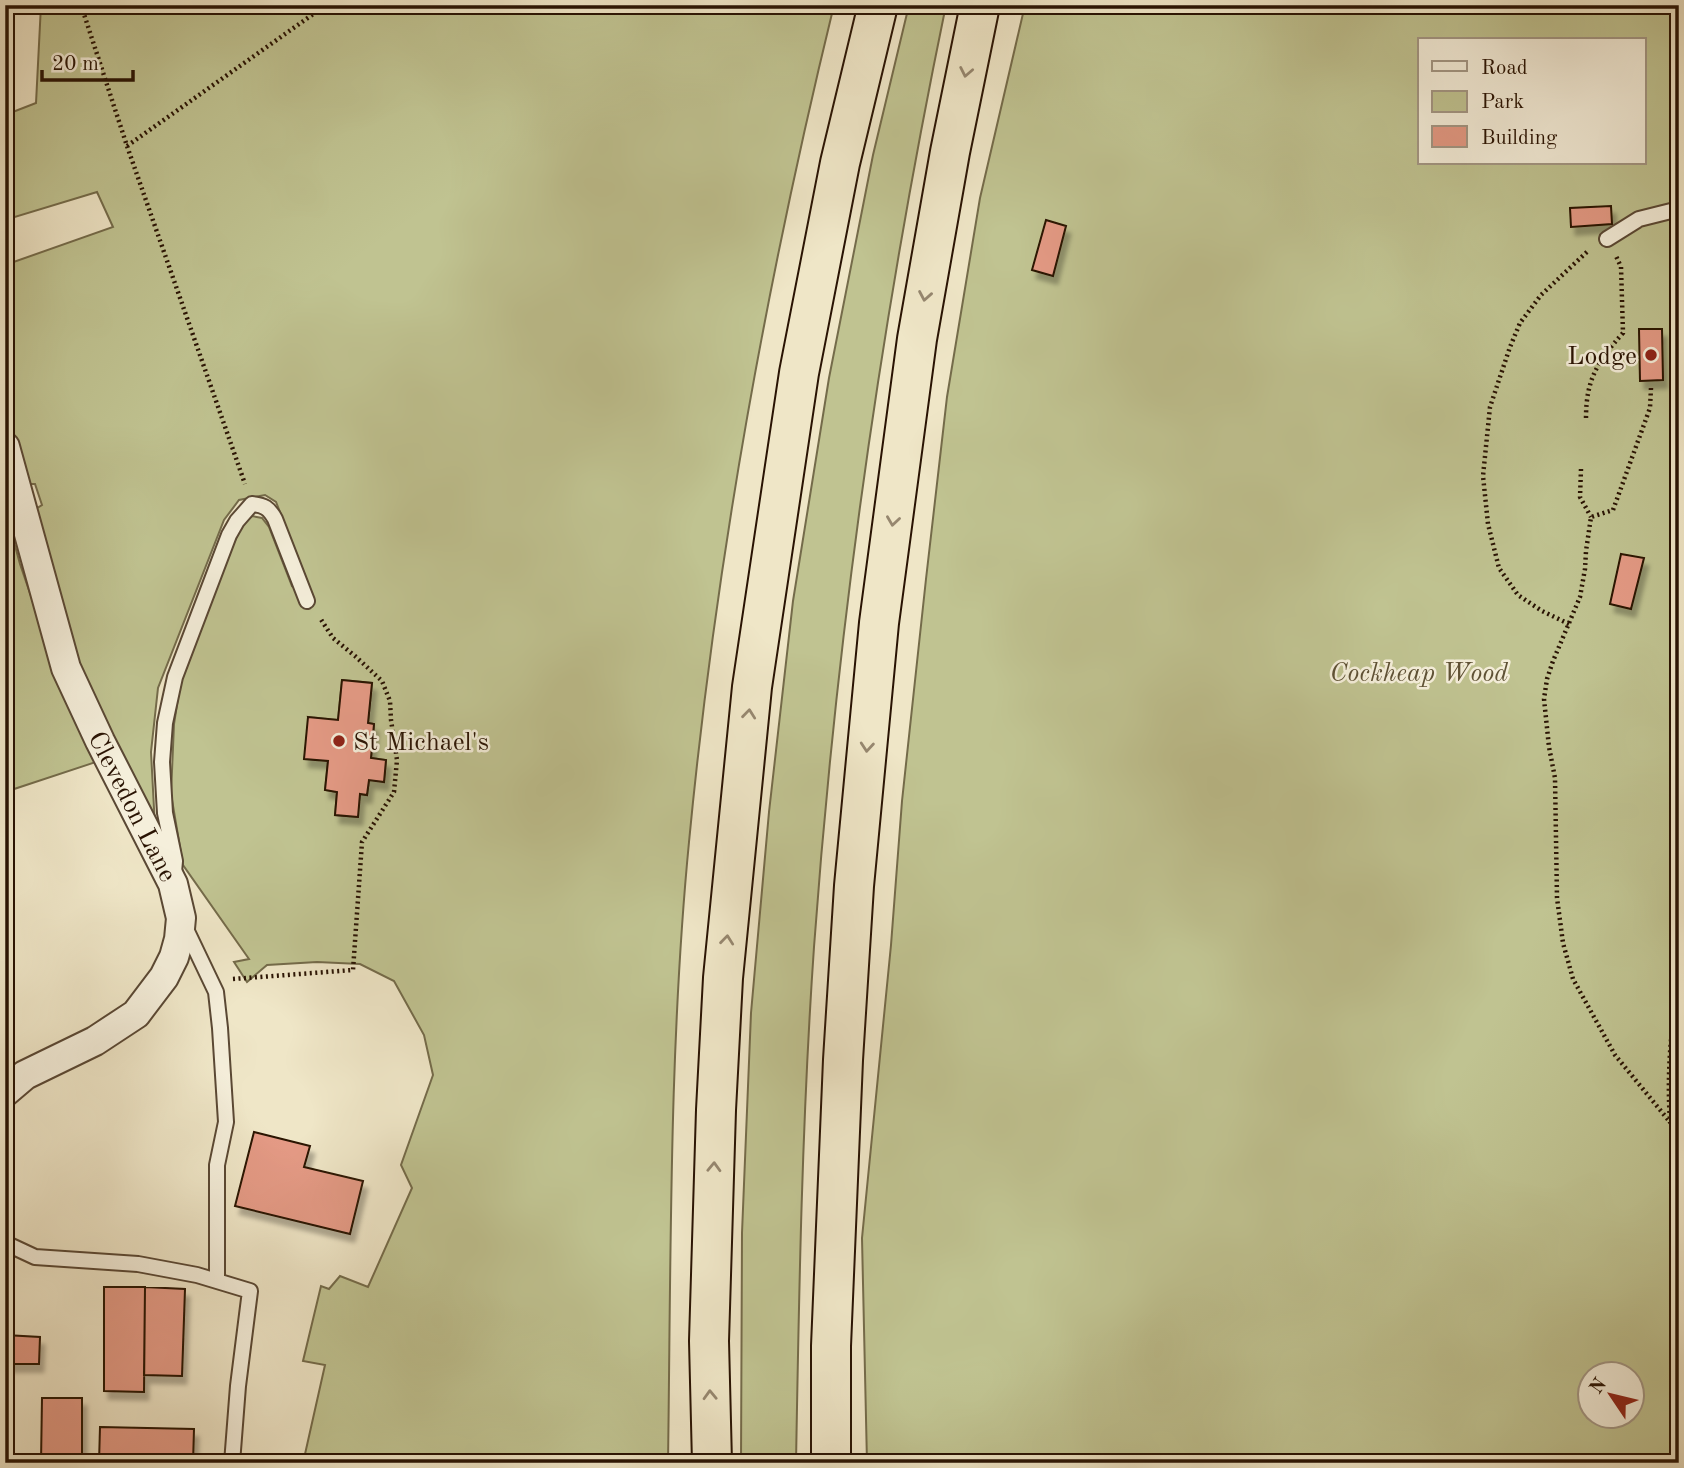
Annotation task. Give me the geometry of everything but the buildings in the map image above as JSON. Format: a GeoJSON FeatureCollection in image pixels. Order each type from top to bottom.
{"type":"FeatureCollection","features":[{"type":"Feature","properties":{"kind":"highway"},"geometry":{"type":"LineString","coordinates":[[712,1463],[709,1341],[716,1110],[723,978],[752,687],[799,373],[840,163],[878,5]]}},
{"type":"Feature","properties":{"kind":"highway"},"geometry":{"type":"LineString","coordinates":[[831,1463],[831,1346],[843,1060],[854,886],[879,623],[917,339],[950,152],[980,5]]}},
{"type":"Feature","properties":{"kind":"street","name":"Clevedon Lane"},"geometry":{"type":"LineString","coordinates":[[5,447],[66,668],[173,884],[181,918],[179,939],[169,967],[136,1014],[95,1041],[25,1075],[5,1092]]}},
{"type":"Feature","properties":{"kind":"lane"},"geometry":{"type":"LineString","coordinates":[[1607,239],[1639,219],[1679,209]]}},
{"type":"Feature","properties":{"kind":"lane"},"geometry":{"type":"LineString","coordinates":[[173,884],[175,860],[165,813],[162,762],[164,723],[175,677],[229,535],[243,512],[252,504],[263,505],[270,510],[307,601]]}},
{"type":"Feature","properties":{"kind":"lane"},"geometry":{"type":"LineString","coordinates":[[181,918],[216,992],[226,1122],[217,1165],[217,1281]]}},
{"type":"Feature","properties":{"kind":"lane"},"geometry":{"type":"LineString","coordinates":[[5,1243],[35,1257],[138,1264],[197,1275],[250,1291],[232,1463]]}},
{"type":"Feature","properties":{"kind":"path"},"geometry":{"type":"LineString","coordinates":[[81,5],[127,146],[252,504]]}},
{"type":"Feature","properties":{"kind":"path"},"geometry":{"type":"LineString","coordinates":[[127,146],[326,5]]}},
{"type":"Feature","properties":{"kind":"path"},"geometry":{"type":"LineString","coordinates":[[1569,624],[1518,595],[1499,568],[1488,524],[1483,476],[1490,407],[1520,323],[1541,295],[1587,251],[1607,239],[1621,267],[1623,333],[1604,354],[1594,373],[1588,390],[1586,418]]}},
{"type":"Feature","properties":{"kind":"path"},"geometry":{"type":"LineString","coordinates":[[1591,517],[1613,510],[1650,408],[1651,388]]}},
{"type":"Feature","properties":{"kind":"path"},"geometry":{"type":"LineString","coordinates":[[1581,469],[1580,498],[1591,517],[1585,569],[1580,597],[1553,660],[1544,699],[1555,778],[1557,898],[1563,943],[1573,979],[1615,1055],[1670,1122],[1679,1127]]}},
{"type":"Feature","properties":{"kind":"path"},"geometry":{"type":"LineString","coordinates":[[211,982],[353,970],[362,842],[394,792],[397,760],[390,701],[382,681],[333,638],[307,601]]}},
{"type":"Feature","properties":{"kind":"path"},"geometry":{"type":"LineString","coordinates":[[1670,1122],[1668,1073],[1679,985]]}},
{"type":"Feature","properties":{"kind":"green space"},"geometry":{"type":"Polygon","coordinates":[[[41,5],[834,5],[766,316],[729,526],[700,736],[682,919],[674,1074],[668,1463],[303,1463],[325,1365],[303,1361],[321,1286],[329,1289],[340,1276],[368,1287],[412,1188],[401,1165],[433,1075],[424,1035],[394,981],[360,964],[317,962],[267,965],[247,982],[234,962],[249,959],[183,865],[171,794],[174,724],[180,685],[242,525],[252,516],[262,518],[269,527],[292,586],[308,583],[276,502],[265,495],[239,500],[224,520],[158,688],[151,752],[155,827],[70,648],[29,513],[42,505],[35,484],[21,484],[5,422],[5,265],[113,227],[97,192],[5,220],[5,115],[36,103],[41,5]],[[342,680],[338,720],[308,717],[328,761],[325,790],[337,792],[335,815],[357,817],[360,794],[367,795],[369,780],[384,781],[386,760],[371,758],[374,724],[368,723],[372,683],[342,680]]]}},
{"type":"Feature","properties":{"kind":"green space"},"geometry":{"type":"Polygon","coordinates":[[[909,5],[946,5],[882,356],[835,710],[810,1012],[796,1463],[741,1463],[742,1233],[751,1013],[769,812],[793,601],[829,378],[873,155],[909,5]]]}},
{"type":"Feature","properties":{"kind":"green space","name":"Cockheap Wood"},"geometry":{"type":"Polygon","coordinates":[[[1025,5],[1679,5],[1679,1463],[867,1463],[862,1238],[891,945],[902,801],[947,397],[980,198],[1025,5]]]}},
{"type":"Feature","properties":{"kind":"green space"},"geometry":{"type":"Polygon","coordinates":[[[5,509],[20,564],[61,684],[96,762],[5,792],[5,509]]]}},
{"type":"Feature","properties":{"kind":"place","name":"Lodge"},"geometry":{"type":"Point","coordinates":[1651,355]}},
{"type":"Feature","properties":{"kind":"place","name":"St Michael's"},"geometry":{"type":"Point","coordinates":[339,741]}}]}
